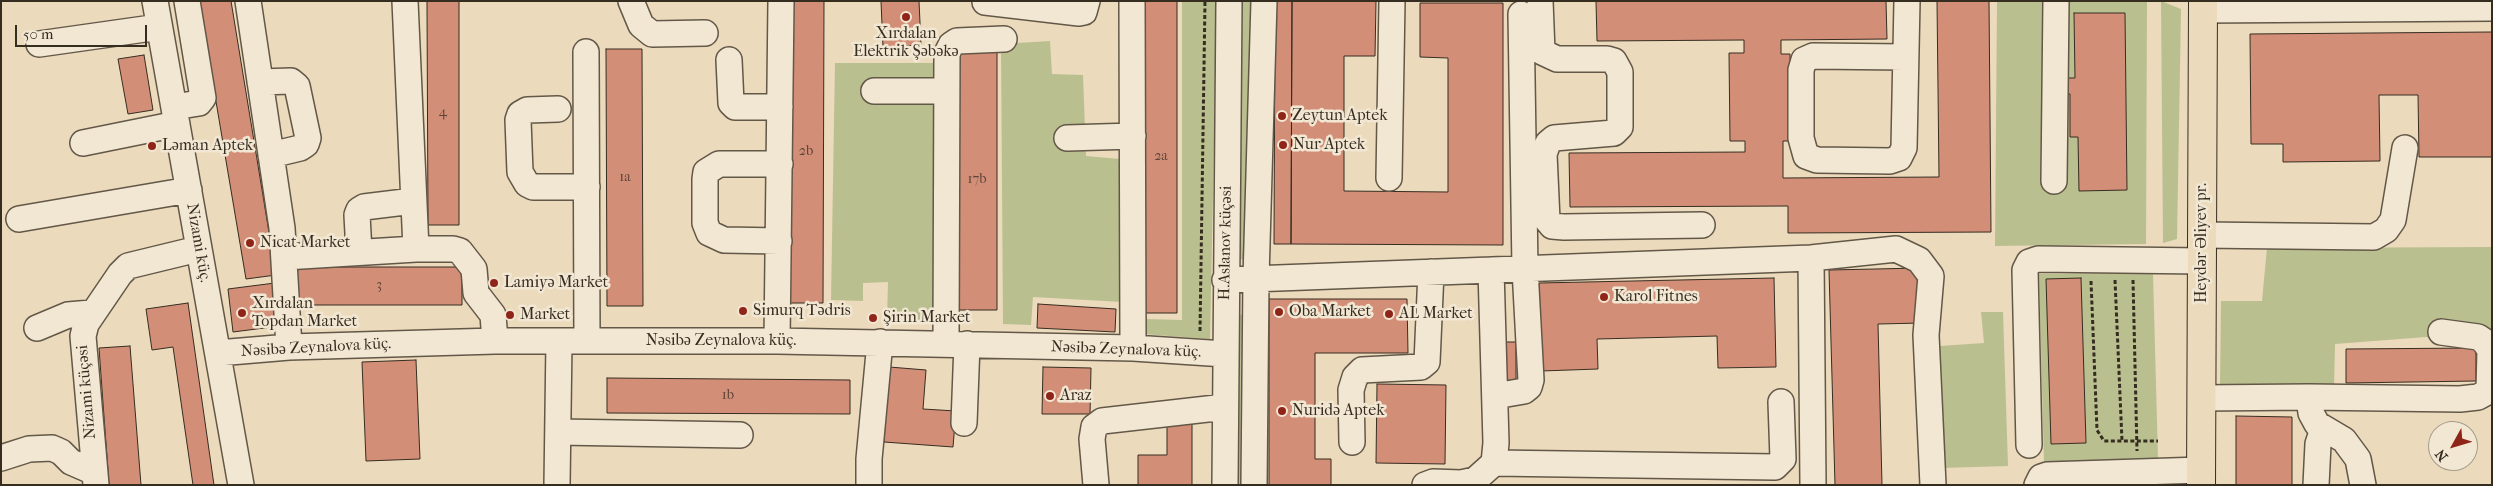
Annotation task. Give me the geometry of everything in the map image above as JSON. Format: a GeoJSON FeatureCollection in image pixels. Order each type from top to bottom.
{"type":"FeatureCollection","features":[{"type":"Feature","properties":{"kind":"main road","name":"Heydər Əliyev pr."},"geometry":{"type":"LineString","coordinates":[[2201,477],[2203,6]]}},
{"type":"Feature","properties":{"kind":"street","name":"Nizami küç."},"geometry":{"type":"LineString","coordinates":[[155,1],[241,485]]}},
{"type":"Feature","properties":{"kind":"street"},"geometry":{"type":"LineString","coordinates":[[83,143],[175,116],[199,103],[202,98],[187,1]]}},
{"type":"Feature","properties":{"kind":"street"},"geometry":{"type":"LineString","coordinates":[[248,1],[285,257],[289,347]]}},
{"type":"Feature","properties":{"kind":"street"},"geometry":{"type":"LineString","coordinates":[[405,1],[416,249]]}},
{"type":"Feature","properties":{"kind":"street"},"geometry":{"type":"LineString","coordinates":[[631,1],[641,25],[652,34],[705,33]]}},
{"type":"Feature","properties":{"kind":"street"},"geometry":{"type":"LineString","coordinates":[[777,341],[780,1]]}},
{"type":"Feature","properties":{"kind":"street"},"geometry":{"type":"LineString","coordinates":[[985,2],[1079,13],[1084,12],[1086,1]]}},
{"type":"Feature","properties":{"kind":"street"},"geometry":{"type":"LineString","coordinates":[[1132,1],[1133,348]]}},
{"type":"Feature","properties":{"kind":"street","name":"H.Aslanov küçəsi"},"geometry":{"type":"LineString","coordinates":[[1225,485],[1225,280],[1229,1]]}},
{"type":"Feature","properties":{"kind":"street"},"geometry":{"type":"LineString","coordinates":[[1254,485],[1256,278],[1264,1]]}},
{"type":"Feature","properties":{"kind":"street"},"geometry":{"type":"LineString","coordinates":[[1389,178],[1392,1]]}},
{"type":"Feature","properties":{"kind":"street"},"geometry":{"type":"LineString","coordinates":[[1905,57],[1813,56],[1804,60],[1801,70],[1800,138],[1802,149],[1806,156],[1817,160],[1890,161],[1899,158],[1904,148],[1907,1]]}},
{"type":"Feature","properties":{"kind":"street"},"geometry":{"type":"LineString","coordinates":[[2054,181],[2056,1]]}},
{"type":"Feature","properties":{"kind":"street"},"geometry":{"type":"LineString","coordinates":[[2203,6],[2492,8]]}},
{"type":"Feature","properties":{"kind":"street"},"geometry":{"type":"LineString","coordinates":[[1531,8],[1542,52],[1557,59],[1607,59],[1614,61],[1620,72],[1620,127],[1614,133],[1554,138],[1548,143],[1544,154],[1547,220],[1552,226],[1564,227],[1702,225]]}},
{"type":"Feature","properties":{"kind":"street"},"geometry":{"type":"LineString","coordinates":[[1495,396],[1524,391],[1529,387],[1531,380],[1525,268],[1531,8]]}},
{"type":"Feature","properties":{"kind":"street"},"geometry":{"type":"LineString","coordinates":[[39,44],[159,27]]}},
{"type":"Feature","properties":{"kind":"street"},"geometry":{"type":"LineString","coordinates":[[964,423],[956,344],[946,91],[947,53],[951,45],[957,41],[1004,39]]}},
{"type":"Feature","properties":{"kind":"street"},"geometry":{"type":"LineString","coordinates":[[586,52],[588,341]]}},
{"type":"Feature","properties":{"kind":"street"},"geometry":{"type":"LineString","coordinates":[[729,60],[731,103],[735,107],[780,107]]}},
{"type":"Feature","properties":{"kind":"street"},"geometry":{"type":"LineString","coordinates":[[260,82],[290,81],[297,86],[308,138],[306,144],[300,148],[271,155]]}},
{"type":"Feature","properties":{"kind":"street"},"geometry":{"type":"LineString","coordinates":[[874,92],[946,91]]}},
{"type":"Feature","properties":{"kind":"street"},"geometry":{"type":"LineString","coordinates":[[558,109],[527,110],[520,114],[518,120],[520,172],[527,184],[533,187],[587,187]]}},
{"type":"Feature","properties":{"kind":"street"},"geometry":{"type":"LineString","coordinates":[[1067,138],[1133,136]]}},
{"type":"Feature","properties":{"kind":"street"},"geometry":{"type":"LineString","coordinates":[[2029,445],[2025,270],[2029,262],[2038,259],[2374,237],[2386,230],[2393,220],[2405,148]]}},
{"type":"Feature","properties":{"kind":"street"},"geometry":{"type":"LineString","coordinates":[[779,241],[724,240],[709,233],[705,223],[704,179],[706,172],[719,164],[780,164]]}},
{"type":"Feature","properties":{"kind":"street"},"geometry":{"type":"LineString","coordinates":[[20,219],[188,190]]}},
{"type":"Feature","properties":{"kind":"street"},"geometry":{"type":"LineString","coordinates":[[359,252],[357,215],[359,210],[364,207],[413,201]]}},
{"type":"Feature","properties":{"kind":"street","name":"Nizami küçəsi"},"geometry":{"type":"LineString","coordinates":[[95,478],[83,336],[91,313],[128,266],[198,249]]}},
{"type":"Feature","properties":{"kind":"street"},"geometry":{"type":"LineString","coordinates":[[285,257],[416,249],[453,249],[460,251],[470,260],[474,268],[476,293],[493,315],[495,341]]}},
{"type":"Feature","properties":{"kind":"street"},"geometry":{"type":"LineString","coordinates":[[1225,280],[1811,258],[1896,249],[1920,260],[1931,276],[1926,335],[1933,485]]}},
{"type":"Feature","properties":{"kind":"street"},"geometry":{"type":"LineString","coordinates":[[1811,258],[1813,485]]}},
{"type":"Feature","properties":{"kind":"street"},"geometry":{"type":"LineString","coordinates":[[1491,270],[1495,396],[1494,462]]}},
{"type":"Feature","properties":{"kind":"street"},"geometry":{"type":"LineString","coordinates":[[1352,442],[1351,390],[1355,377],[1362,370],[1421,367],[1427,362],[1431,272]]}},
{"type":"Feature","properties":{"kind":"street"},"geometry":{"type":"LineString","coordinates":[[38,328],[68,315],[91,313]]}},
{"type":"Feature","properties":{"kind":"street"},"geometry":{"type":"LineString","coordinates":[[2201,398],[2478,398],[2489,390],[2490,350],[2478,337],[2441,332]]}},
{"type":"Feature","properties":{"kind":"street","name":"Nəsibə Zeynalova küç."},"geometry":{"type":"LineString","coordinates":[[218,353],[289,347],[495,341],[777,341],[1133,348],[1225,354]]}},
{"type":"Feature","properties":{"kind":"street"},"geometry":{"type":"LineString","coordinates":[[558,485],[559,341]]}},
{"type":"Feature","properties":{"kind":"street"},"geometry":{"type":"LineString","coordinates":[[869,485],[869,459],[880,342]]}},
{"type":"Feature","properties":{"kind":"street"},"geometry":{"type":"LineString","coordinates":[[2309,397],[2311,413],[2323,429],[2344,440],[2352,449],[2358,459],[2363,485]]}},
{"type":"Feature","properties":{"kind":"street"},"geometry":{"type":"LineString","coordinates":[[1425,485],[1433,482],[1461,483],[1475,480],[1494,462],[1775,467],[1783,459],[1782,402]]}},
{"type":"Feature","properties":{"kind":"street"},"geometry":{"type":"LineString","coordinates":[[1096,485],[1092,439],[1094,427],[1102,421],[1225,407]]}},
{"type":"Feature","properties":{"kind":"street"},"geometry":{"type":"LineString","coordinates":[[2316,485],[2318,444],[2323,429]]}},
{"type":"Feature","properties":{"kind":"street"},"geometry":{"type":"LineString","coordinates":[[558,432],[740,435]]}},
{"type":"Feature","properties":{"kind":"street"},"geometry":{"type":"LineString","coordinates":[[1,458],[29,449],[52,448],[85,469],[95,478]]}},
{"type":"Feature","properties":{"kind":"street"},"geometry":{"type":"LineString","coordinates":[[2037,485],[2041,477],[2047,475],[2201,477]]}},
{"type":"Feature","properties":{"kind":"path"},"geometry":{"type":"LineString","coordinates":[[1200,339],[1205,1]]}},
{"type":"Feature","properties":{"kind":"path"},"geometry":{"type":"LineString","coordinates":[[2114,273],[2122,441]]}},
{"type":"Feature","properties":{"kind":"path"},"geometry":{"type":"LineString","coordinates":[[2133,273],[2137,460]]}},
{"type":"Feature","properties":{"kind":"path"},"geometry":{"type":"LineString","coordinates":[[2091,274],[2097,430],[2104,441],[2158,441]]}},
{"type":"Feature","properties":{"kind":"green space"},"geometry":{"type":"Polygon","coordinates":[[[1182,1],[1217,1],[1210,339],[1143,334],[1143,319],[1182,320],[1182,1]]]}},
{"type":"Feature","properties":{"kind":"green space"},"geometry":{"type":"Polygon","coordinates":[[[1240,1],[1251,1],[1247,260],[1237,259],[1240,1]]]}},
{"type":"Feature","properties":{"kind":"green space"},"geometry":{"type":"Polygon","coordinates":[[[1997,1],[2147,1],[2146,244],[1995,246],[1997,1]]]}},
{"type":"Feature","properties":{"kind":"green space"},"geometry":{"type":"Polygon","coordinates":[[[2161,1],[2181,9],[2177,239],[2163,243],[2161,1]]]}},
{"type":"Feature","properties":{"kind":"green space"},"geometry":{"type":"Polygon","coordinates":[[[1050,41],[1052,74],[1083,75],[1086,156],[1120,159],[1122,302],[1033,297],[1031,325],[1003,324],[1001,44],[1050,41]]]}},
{"type":"Feature","properties":{"kind":"green space"},"geometry":{"type":"Polygon","coordinates":[[[835,63],[938,63],[939,322],[887,320],[888,282],[863,283],[863,301],[831,300],[835,63]]]}},
{"type":"Feature","properties":{"kind":"green space"},"geometry":{"type":"Polygon","coordinates":[[[2492,247],[2492,388],[2478,333],[2335,344],[2334,388],[2220,389],[2221,301],[2262,301],[2267,248],[2492,247]]]}},
{"type":"Feature","properties":{"kind":"green space"},"geometry":{"type":"Polygon","coordinates":[[[2153,273],[2158,459],[2044,463],[2039,274],[2153,273]]]}},
{"type":"Feature","properties":{"kind":"green space"},"geometry":{"type":"Polygon","coordinates":[[[1981,312],[2003,312],[2008,466],[1942,468],[1940,346],[1984,343],[1981,312]]]}},
{"type":"Feature","properties":{"kind":"green space"},"geometry":{"type":"Polygon","coordinates":[[[1246,314],[1245,485],[1236,485],[1237,315],[1246,314]]]}},
{"type":"Feature","properties":{"kind":"building"},"geometry":{"type":"Polygon","coordinates":[[[199,1],[231,1],[276,275],[246,279],[199,1]]]}},
{"type":"Feature","properties":{"kind":"building"},"geometry":{"type":"Polygon","coordinates":[[[427,1],[459,1],[459,225],[428,225],[427,1]]]}},
{"type":"Feature","properties":{"kind":"building"},"geometry":{"type":"Polygon","coordinates":[[[789,1],[824,1],[823,303],[787,303],[789,1]]]}},
{"type":"Feature","properties":{"kind":"building"},"geometry":{"type":"Polygon","coordinates":[[[881,1],[919,1],[921,45],[883,47],[881,1]]]}},
{"type":"Feature","properties":{"kind":"building"},"geometry":{"type":"Polygon","coordinates":[[[1144,1],[1177,1],[1177,313],[1144,313],[1144,1]]]}},
{"type":"Feature","properties":{"kind":"building"},"geometry":{"type":"Polygon","coordinates":[[[1275,1],[1292,1],[1291,244],[1274,244],[1275,1]]]}},
{"type":"Feature","properties":{"kind":"building"},"geometry":{"type":"Polygon","coordinates":[[[1292,1],[1376,1],[1375,56],[1344,56],[1344,191],[1448,192],[1448,58],[1420,57],[1420,3],[1503,3],[1503,245],[1291,244],[1292,1]]]}},
{"type":"Feature","properties":{"kind":"building"},"geometry":{"type":"Polygon","coordinates":[[[1596,1],[1886,1],[1887,39],[1781,40],[1781,54],[1790,54],[1791,141],[1783,141],[1783,178],[1939,177],[1937,1],[1989,1],[1991,232],[1788,233],[1788,206],[1570,207],[1569,153],[1745,152],[1745,141],[1730,141],[1729,53],[1744,53],[1744,40],[1597,41],[1596,1]]]}},
{"type":"Feature","properties":{"kind":"building"},"geometry":{"type":"Polygon","coordinates":[[[2074,13],[2125,13],[2127,190],[2079,191],[2078,137],[2070,137],[2070,94],[2059,94],[2058,78],[2075,78],[2074,13]]]}},
{"type":"Feature","properties":{"kind":"building"},"geometry":{"type":"Polygon","coordinates":[[[2492,32],[2492,157],[2419,157],[2418,95],[2379,95],[2380,161],[2283,162],[2283,144],[2251,144],[2250,34],[2492,32]]]}},
{"type":"Feature","properties":{"kind":"building"},"geometry":{"type":"Polygon","coordinates":[[[606,49],[642,49],[643,306],[607,306],[606,49]]]}},
{"type":"Feature","properties":{"kind":"building"},"geometry":{"type":"Polygon","coordinates":[[[956,49],[997,50],[997,310],[956,310],[956,49]]]}},
{"type":"Feature","properties":{"kind":"building"},"geometry":{"type":"Polygon","coordinates":[[[144,55],[153,110],[128,114],[118,59],[144,55]]]}},
{"type":"Feature","properties":{"kind":"building"},"geometry":{"type":"Polygon","coordinates":[[[296,267],[462,267],[462,305],[296,305],[296,267]]]}},
{"type":"Feature","properties":{"kind":"building"},"geometry":{"type":"Polygon","coordinates":[[[1921,268],[1922,323],[1878,324],[1882,485],[1835,485],[1829,270],[1921,268]]]}},
{"type":"Feature","properties":{"kind":"building"},"geometry":{"type":"Polygon","coordinates":[[[1774,278],[1776,367],[1718,368],[1717,336],[1597,339],[1598,369],[1541,371],[1539,283],[1774,278]]]}},
{"type":"Feature","properties":{"kind":"building"},"geometry":{"type":"Polygon","coordinates":[[[2081,278],[2086,443],[2051,444],[2046,279],[2081,278]]]}},
{"type":"Feature","properties":{"kind":"building"},"geometry":{"type":"Polygon","coordinates":[[[275,283],[280,326],[233,332],[228,289],[275,283]]]}},
{"type":"Feature","properties":{"kind":"building"},"geometry":{"type":"Polygon","coordinates":[[[1269,299],[1407,299],[1408,353],[1315,353],[1315,459],[1331,459],[1331,485],[1269,485],[1269,299]]]}},
{"type":"Feature","properties":{"kind":"building"},"geometry":{"type":"Polygon","coordinates":[[[188,303],[214,485],[193,485],[173,347],[152,350],[146,309],[188,303]]]}},
{"type":"Feature","properties":{"kind":"building"},"geometry":{"type":"Polygon","coordinates":[[[1038,304],[1116,309],[1115,332],[1037,328],[1038,304]]]}},
{"type":"Feature","properties":{"kind":"building"},"geometry":{"type":"Polygon","coordinates":[[[1503,342],[1516,342],[1516,383],[1503,383],[1503,342]]]}},
{"type":"Feature","properties":{"kind":"building"},"geometry":{"type":"Polygon","coordinates":[[[130,346],[141,485],[109,485],[99,348],[130,346]]]}},
{"type":"Feature","properties":{"kind":"building"},"geometry":{"type":"Polygon","coordinates":[[[2476,348],[2476,381],[2346,383],[2346,349],[2476,348]]]}},
{"type":"Feature","properties":{"kind":"building"},"geometry":{"type":"Polygon","coordinates":[[[416,360],[420,459],[366,461],[362,362],[416,360]]]}},
{"type":"Feature","properties":{"kind":"building"},"geometry":{"type":"Polygon","coordinates":[[[889,367],[926,370],[923,409],[956,411],[953,447],[884,442],[889,367]]]}},
{"type":"Feature","properties":{"kind":"building"},"geometry":{"type":"Polygon","coordinates":[[[1043,367],[1091,368],[1090,414],[1042,414],[1043,367]]]}},
{"type":"Feature","properties":{"kind":"building"},"geometry":{"type":"Polygon","coordinates":[[[607,378],[850,380],[850,414],[607,413],[607,378]]]}},
{"type":"Feature","properties":{"kind":"building"},"geometry":{"type":"Polygon","coordinates":[[[1377,384],[1446,385],[1445,464],[1376,463],[1377,384]]]}},
{"type":"Feature","properties":{"kind":"building"},"geometry":{"type":"Polygon","coordinates":[[[2236,416],[2292,417],[2292,485],[2236,485],[2236,416]]]}},
{"type":"Feature","properties":{"kind":"building"},"geometry":{"type":"Polygon","coordinates":[[[1167,419],[1192,419],[1192,485],[1138,485],[1138,455],[1167,455],[1167,419]]]}},
{"type":"Feature","properties":{"kind":"place","name":"Xırdalan Elektrik Şəbəkə"},"geometry":{"type":"Point","coordinates":[906,17]}},
{"type":"Feature","properties":{"kind":"place","name":"Zeytun Aptek"},"geometry":{"type":"Point","coordinates":[1282,116]}},
{"type":"Feature","properties":{"kind":"place","name":"Nur Aptek"},"geometry":{"type":"Point","coordinates":[1283,145]}},
{"type":"Feature","properties":{"kind":"place","name":"Ləman Aptek"},"geometry":{"type":"Point","coordinates":[152,146]}},
{"type":"Feature","properties":{"kind":"place","name":"Nicat Market"},"geometry":{"type":"Point","coordinates":[250,243]}},
{"type":"Feature","properties":{"kind":"place","name":"Lamiyə Market"},"geometry":{"type":"Point","coordinates":[494,283]}},
{"type":"Feature","properties":{"kind":"place","name":"Karol Fitnes"},"geometry":{"type":"Point","coordinates":[1604,297]}},
{"type":"Feature","properties":{"kind":"place","name":"Simurq Tədris"},"geometry":{"type":"Point","coordinates":[743,311]}},
{"type":"Feature","properties":{"kind":"place","name":"Oba Market"},"geometry":{"type":"Point","coordinates":[1279,312]}},
{"type":"Feature","properties":{"kind":"place","name":"Xırdalan Topdan Market"},"geometry":{"type":"Point","coordinates":[242,313]}},
{"type":"Feature","properties":{"kind":"place","name":"AL Market"},"geometry":{"type":"Point","coordinates":[1389,314]}},
{"type":"Feature","properties":{"kind":"place","name":"Market"},"geometry":{"type":"Point","coordinates":[510,315]}},
{"type":"Feature","properties":{"kind":"place","name":"Şirin Market"},"geometry":{"type":"Point","coordinates":[873,318]}},
{"type":"Feature","properties":{"kind":"place","name":"Araz"},"geometry":{"type":"Point","coordinates":[1050,396]}},
{"type":"Feature","properties":{"kind":"place","name":"Nuridə Aptek"},"geometry":{"type":"Point","coordinates":[1282,411]}}]}
